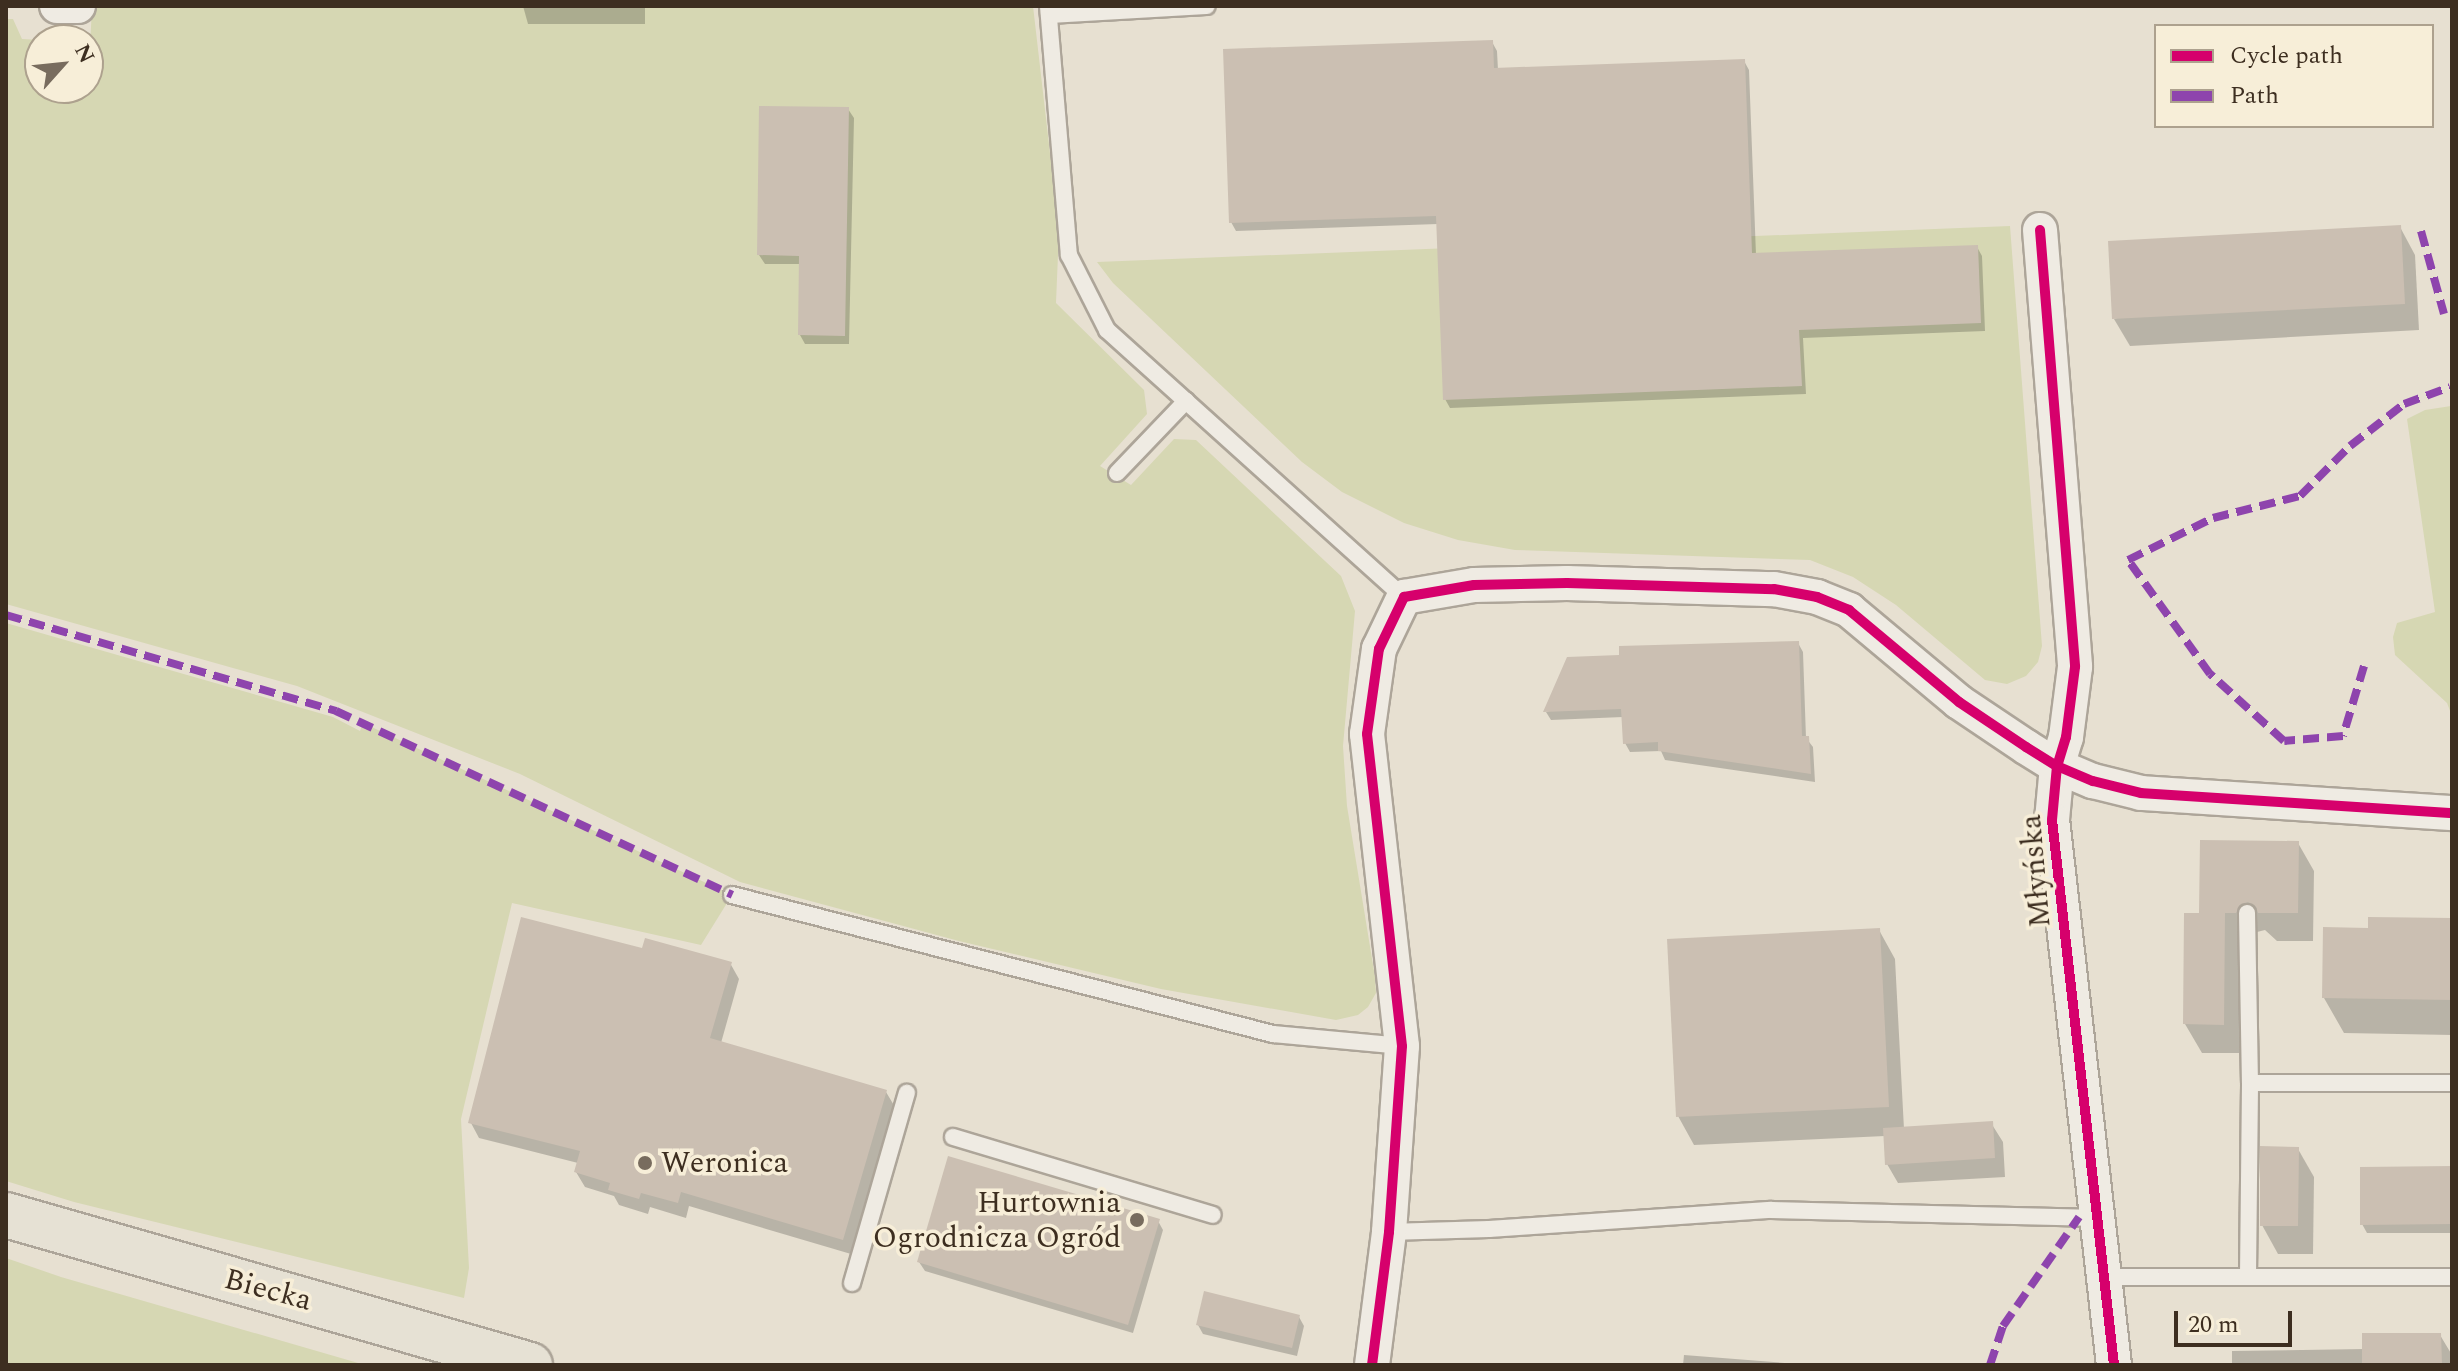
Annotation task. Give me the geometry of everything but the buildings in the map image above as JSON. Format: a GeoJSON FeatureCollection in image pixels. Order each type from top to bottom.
{"type":"FeatureCollection","features":[{"type":"Feature","properties":{"kind":"main road","name":"Biecka"},"geometry":{"type":"LineString","coordinates":[[6,1215],[530,1365]]}},
{"type":"Feature","properties":{"kind":"street"},"geometry":{"type":"LineString","coordinates":[[57,6],[78,6]]}},
{"type":"Feature","properties":{"kind":"street","name":"Młyńska"},"geometry":{"type":"LineString","coordinates":[[2040,230],[2075,667],[2066,737],[2057,766],[2052,820],[2114,1365]]}},
{"type":"Feature","properties":{"kind":"street"},"geometry":{"type":"LineString","coordinates":[[1372,1365],[1389,1232],[1402,1046],[1367,734],[1379,649],[1404,597],[1474,585],[1567,583],[1774,589],[1817,597],[1849,610],[1959,702],[2057,766],[2117,789],[2452,813]]}},
{"type":"Feature","properties":{"kind":"lane"},"geometry":{"type":"LineString","coordinates":[[1207,6],[1048,11],[1069,255],[1107,330],[1404,597]]}},
{"type":"Feature","properties":{"kind":"lane"},"geometry":{"type":"LineString","coordinates":[[1117,473],[1186,401]]}},
{"type":"Feature","properties":{"kind":"lane"},"geometry":{"type":"LineString","coordinates":[[732,895],[1273,1034],[1402,1046]]}},
{"type":"Feature","properties":{"kind":"lane"},"geometry":{"type":"LineString","coordinates":[[2247,913],[2250,1083],[2248,1276]]}},
{"type":"Feature","properties":{"kind":"lane"},"geometry":{"type":"LineString","coordinates":[[2250,1083],[2452,1083]]}},
{"type":"Feature","properties":{"kind":"lane"},"geometry":{"type":"LineString","coordinates":[[852,1283],[907,1093]]}},
{"type":"Feature","properties":{"kind":"lane"},"geometry":{"type":"LineString","coordinates":[[953,1137],[1213,1215]]}},
{"type":"Feature","properties":{"kind":"lane"},"geometry":{"type":"LineString","coordinates":[[1389,1232],[1489,1229],[1771,1210],[2098,1218]]}},
{"type":"Feature","properties":{"kind":"lane"},"geometry":{"type":"LineString","coordinates":[[2105,1277],[2452,1277]]}},
{"type":"Feature","properties":{"kind":"green space"},"geometry":{"type":"Polygon","coordinates":[[[92,6],[1033,6],[1059,231],[1056,303],[1144,390],[1147,414],[1100,466],[1131,485],[1174,439],[1196,440],[1341,576],[1355,611],[1343,746],[1347,806],[1375,977],[1376,993],[1368,1007],[1358,1015],[1336,1020],[1161,989],[959,941],[740,882],[520,774],[297,686],[6,604],[6,19],[13,19],[24,39],[24,104],[104,104],[104,24],[91,24],[92,6]]]}},
{"type":"Feature","properties":{"kind":"green space"},"geometry":{"type":"Polygon","coordinates":[[[2010,226],[2042,646],[2038,662],[2026,676],[2007,684],[1985,680],[1896,605],[1853,577],[1810,560],[1515,550],[1458,540],[1404,523],[1342,492],[1302,462],[1113,283],[1097,262],[2010,226]]]}},
{"type":"Feature","properties":{"kind":"green space"},"geometry":{"type":"Polygon","coordinates":[[[2451,406],[2452,716],[2447,703],[2395,655],[2393,637],[2397,623],[2435,612],[2407,419],[2425,410],[2451,406]]]}},
{"type":"Feature","properties":{"kind":"green space"},"geometry":{"type":"Polygon","coordinates":[[[6,623],[333,717],[360,731],[363,723],[732,895],[701,945],[512,903],[461,1119],[469,1268],[464,1298],[74,1202],[6,1181],[6,623]]]}},
{"type":"Feature","properties":{"kind":"green space"},"geometry":{"type":"Polygon","coordinates":[[[6,1258],[61,1277],[365,1365],[6,1365],[6,1258]]]}},
{"type":"Feature","properties":{"kind":"marked path"},"geometry":{"type":"LineString","coordinates":[[2421,231],[2444,314]]}},
{"type":"Feature","properties":{"kind":"marked path"},"geometry":{"type":"LineString","coordinates":[[2364,666],[2343,736],[2284,741],[2210,674],[2128,560],[2213,518],[2300,496],[2350,446],[2404,404],[2450,387]]}},
{"type":"Feature","properties":{"kind":"marked path"},"geometry":{"type":"LineString","coordinates":[[6,615],[336,711],[732,895]]}},
{"type":"Feature","properties":{"kind":"marked path"},"geometry":{"type":"LineString","coordinates":[[1990,1365],[2003,1326],[2079,1217]]}},
{"type":"Feature","properties":{"kind":"cycle path"},"geometry":{"type":"LineString","coordinates":[[2040,230],[2075,667],[2066,737],[2057,766],[2052,820],[2114,1365]]}},
{"type":"Feature","properties":{"kind":"cycle path"},"geometry":{"type":"LineString","coordinates":[[1372,1365],[1389,1232],[1402,1046],[1367,734],[1379,649],[1404,597],[1474,585],[1567,583],[1774,589],[1817,597],[1849,610],[1959,702],[2026,747],[2057,766],[2093,781],[2141,793],[2452,813]]}},
{"type":"Feature","properties":{"kind":"place","name":"Weronica"},"geometry":{"type":"Point","coordinates":[645,1163]}},
{"type":"Feature","properties":{"kind":"place","name":"Hurtownia Ogrodnicza Ogród"},"geometry":{"type":"Point","coordinates":[1137,1220]}}]}
